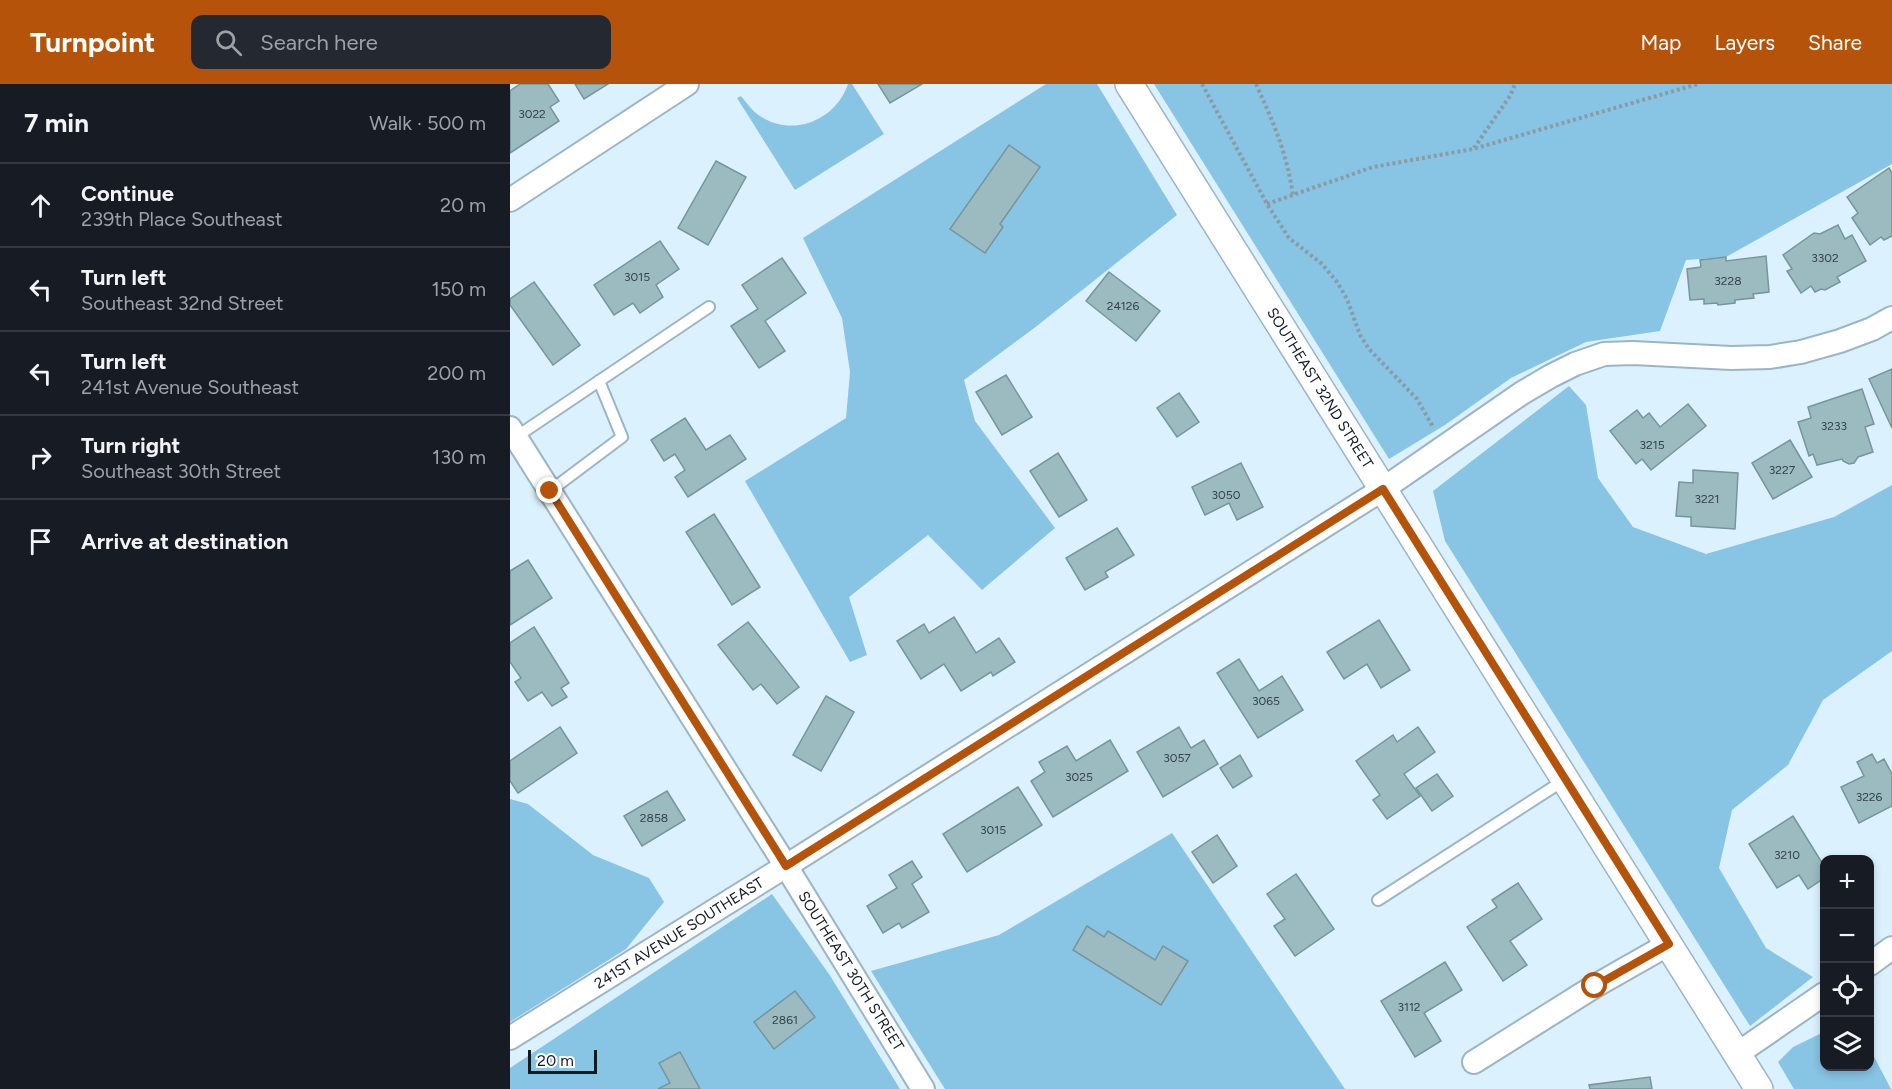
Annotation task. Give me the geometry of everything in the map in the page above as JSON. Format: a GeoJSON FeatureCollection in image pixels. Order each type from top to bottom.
{"type":"FeatureCollection","features":[{"type":"Feature","properties":{"kind":"street"},"geometry":{"type":"LineString","coordinates":[[510,200],[687,84]]}},
{"type":"Feature","properties":{"kind":"street","name":"SOUTHEAST 32ND STREET"},"geometry":{"type":"LineString","coordinates":[[1130,84],[1759,1089]]}},
{"type":"Feature","properties":{"kind":"street","name":"241ST AVENUE SOUTHEAST"},"geometry":{"type":"LineString","coordinates":[[510,1038],[1383,489],[1522,393],[1567,368],[1604,354],[1770,357],[1801,352],[1840,341],[1872,329],[1892,318]]}},
{"type":"Feature","properties":{"kind":"street","name":"SOUTHEAST 30TH STREET"},"geometry":{"type":"LineString","coordinates":[[513,432],[786,866],[923,1089]]}},
{"type":"Feature","properties":{"kind":"street"},"geometry":{"type":"LineString","coordinates":[[1474,1062],[1595,986],[1669,944]]}},
{"type":"Feature","properties":{"kind":"street"},"geometry":{"type":"LineString","coordinates":[[1870,963],[1892,948]]}},
{"type":"Feature","properties":{"kind":"street"},"geometry":{"type":"LineString","coordinates":[[1737,1053],[1820,997]]}},
{"type":"Feature","properties":{"kind":"lane"},"geometry":{"type":"LineString","coordinates":[[513,432],[599,381],[710,307]]}},
{"type":"Feature","properties":{"kind":"lane"},"geometry":{"type":"LineString","coordinates":[[550,491],[622,437],[599,381]]}},
{"type":"Feature","properties":{"kind":"lane"},"geometry":{"type":"LineString","coordinates":[[1378,900],[1566,779]]}},
{"type":"Feature","properties":{"kind":"path"},"geometry":{"type":"LineString","coordinates":[[1202,84],[1267,204],[1289,238],[1322,264],[1337,282],[1347,299],[1360,335],[1369,349],[1417,399],[1433,428]]}},
{"type":"Feature","properties":{"kind":"path"},"geometry":{"type":"LineString","coordinates":[[1256,84],[1279,136],[1293,195]]}},
{"type":"Feature","properties":{"kind":"path"},"geometry":{"type":"LineString","coordinates":[[1473,149],[1510,96],[1515,84]]}},
{"type":"Feature","properties":{"kind":"path"},"geometry":{"type":"LineString","coordinates":[[1267,204],[1373,167],[1473,149],[1698,84]]}},
{"type":"Feature","properties":{"kind":"shaded area"},"geometry":{"type":"Polygon","coordinates":[[[848,84],[852,84],[884,134],[795,190],[737,98],[741,96],[757,114],[773,122],[799,125],[824,116],[842,97],[848,84]]]}},
{"type":"Feature","properties":{"kind":"shaded area"},"geometry":{"type":"Polygon","coordinates":[[[1046,84],[1097,84],[1177,215],[1033,329],[964,380],[975,421],[1055,528],[982,590],[928,535],[849,597],[867,655],[850,662],[745,481],[846,418],[850,372],[842,318],[803,238],[1046,84]]]}},
{"type":"Feature","properties":{"kind":"shaded area"},"geometry":{"type":"Polygon","coordinates":[[[1154,84],[1892,84],[1892,164],[1726,257],[1686,260],[1660,331],[1586,342],[1511,378],[1445,425],[1389,459],[1154,84]]]}},
{"type":"Feature","properties":{"kind":"shaded area"},"geometry":{"type":"Polygon","coordinates":[[[1569,386],[1586,405],[1598,478],[1633,527],[1706,554],[1834,517],[1892,485],[1892,651],[1823,700],[1788,765],[1732,810],[1719,868],[1766,948],[1813,977],[1750,1026],[1445,541],[1433,491],[1569,386]]]}},
{"type":"Feature","properties":{"kind":"shaded area"},"geometry":{"type":"Polygon","coordinates":[[[510,799],[528,804],[593,855],[649,878],[664,902],[626,949],[510,1022],[510,799]]]}},
{"type":"Feature","properties":{"kind":"shaded area"},"geometry":{"type":"Polygon","coordinates":[[[1172,833],[1345,1089],[945,1089],[871,971],[999,935],[1172,833]]]}},
{"type":"Feature","properties":{"kind":"shaded area"},"geometry":{"type":"Polygon","coordinates":[[[772,894],[829,974],[900,1089],[510,1089],[510,1068],[772,894]]]}},
{"type":"Feature","properties":{"kind":"shaded area"},"geometry":{"type":"Polygon","coordinates":[[[1820,1034],[1820,1071],[1874,1071],[1874,1057],[1891,1089],[1794,1089],[1778,1062],[1793,1047],[1820,1034]]]}},
{"type":"Feature","properties":{"kind":"building"},"geometry":{"type":"Polygon","coordinates":[[[520,84],[548,84],[559,101],[550,107],[559,121],[510,153],[510,91],[520,84]]]}},
{"type":"Feature","properties":{"kind":"building"},"geometry":{"type":"Polygon","coordinates":[[[575,84],[608,84],[584,99],[575,84]]]}},
{"type":"Feature","properties":{"kind":"building"},"geometry":{"type":"Polygon","coordinates":[[[878,84],[922,84],[890,103],[878,84]]]}},
{"type":"Feature","properties":{"kind":"building"},"geometry":{"type":"Polygon","coordinates":[[[1009,145],[1040,167],[1000,224],[1003,227],[985,253],[950,229],[1009,145]]]}},
{"type":"Feature","properties":{"kind":"building"},"geometry":{"type":"Polygon","coordinates":[[[716,161],[746,177],[708,245],[678,228],[716,161]]]}},
{"type":"Feature","properties":{"kind":"building"},"geometry":{"type":"Polygon","coordinates":[[[1889,168],[1892,173],[1892,236],[1884,240],[1881,237],[1870,245],[1852,218],[1858,213],[1847,197],[1889,168]]]}},
{"type":"Feature","properties":{"kind":"building"},"geometry":{"type":"Polygon","coordinates":[[[1838,225],[1845,239],[1852,235],[1866,261],[1837,277],[1840,282],[1825,290],[1815,292],[1811,286],[1801,293],[1787,271],[1792,269],[1783,255],[1814,233],[1820,234],[1838,225]]]}},
{"type":"Feature","properties":{"kind":"building"},"geometry":{"type":"Polygon","coordinates":[[[660,241],[679,269],[656,285],[663,297],[640,313],[633,303],[614,315],[594,285],[660,241]]]}},
{"type":"Feature","properties":{"kind":"building"},"geometry":{"type":"Polygon","coordinates":[[[1766,256],[1769,292],[1753,294],[1754,298],[1735,300],[1735,303],[1718,305],[1717,303],[1704,304],[1704,299],[1690,300],[1687,269],[1701,267],[1700,260],[1726,257],[1726,261],[1766,256]]]}},
{"type":"Feature","properties":{"kind":"building"},"geometry":{"type":"Polygon","coordinates":[[[782,258],[806,293],[765,321],[785,351],[759,368],[731,326],[758,309],[742,285],[782,258]]]}},
{"type":"Feature","properties":{"kind":"building"},"geometry":{"type":"Polygon","coordinates":[[[1109,272],[1160,311],[1136,341],[1086,301],[1109,272]]]}},
{"type":"Feature","properties":{"kind":"building"},"geometry":{"type":"Polygon","coordinates":[[[534,282],[580,345],[553,365],[510,305],[510,299],[534,282]]]}},
{"type":"Feature","properties":{"kind":"building"},"geometry":{"type":"Polygon","coordinates":[[[1892,369],[1892,428],[1869,379],[1892,369]]]}},
{"type":"Feature","properties":{"kind":"building"},"geometry":{"type":"Polygon","coordinates":[[[1006,375],[1032,417],[1002,435],[976,392],[1006,375]]]}},
{"type":"Feature","properties":{"kind":"building"},"geometry":{"type":"Polygon","coordinates":[[[1862,389],[1874,424],[1865,427],[1873,452],[1858,457],[1854,463],[1849,464],[1842,459],[1817,465],[1813,454],[1809,456],[1798,422],[1811,418],[1808,407],[1862,389]]]}},
{"type":"Feature","properties":{"kind":"building"},"geometry":{"type":"Polygon","coordinates":[[[1179,393],[1199,422],[1177,437],[1157,408],[1179,393]]]}},
{"type":"Feature","properties":{"kind":"building"},"geometry":{"type":"Polygon","coordinates":[[[1688,404],[1706,426],[1651,470],[1642,459],[1636,464],[1610,431],[1637,410],[1643,418],[1649,413],[1660,427],[1688,404]]]}},
{"type":"Feature","properties":{"kind":"building"},"geometry":{"type":"Polygon","coordinates":[[[685,418],[706,450],[730,435],[746,459],[688,497],[675,477],[685,470],[675,454],[664,461],[651,440],[685,418]]]}},
{"type":"Feature","properties":{"kind":"building"},"geometry":{"type":"Polygon","coordinates":[[[1790,440],[1812,477],[1773,499],[1752,463],[1790,440]]]}},
{"type":"Feature","properties":{"kind":"building"},"geometry":{"type":"Polygon","coordinates":[[[1058,453],[1087,500],[1059,517],[1030,471],[1058,453]]]}},
{"type":"Feature","properties":{"kind":"building"},"geometry":{"type":"Polygon","coordinates":[[[1241,463],[1263,507],[1237,520],[1229,503],[1205,515],[1192,487],[1241,463]]]}},
{"type":"Feature","properties":{"kind":"building"},"geometry":{"type":"Polygon","coordinates":[[[1693,470],[1738,473],[1735,529],[1691,526],[1691,517],[1676,516],[1679,482],[1693,483],[1693,470]]]}},
{"type":"Feature","properties":{"kind":"building"},"geometry":{"type":"Polygon","coordinates":[[[714,514],[760,587],[732,605],[686,532],[714,514]]]}},
{"type":"Feature","properties":{"kind":"building"},"geometry":{"type":"Polygon","coordinates":[[[1117,528],[1134,555],[1105,572],[1108,577],[1085,590],[1066,558],[1117,528]]]}},
{"type":"Feature","properties":{"kind":"building"},"geometry":{"type":"Polygon","coordinates":[[[528,560],[552,598],[510,625],[510,571],[528,560]]]}},
{"type":"Feature","properties":{"kind":"building"},"geometry":{"type":"Polygon","coordinates":[[[954,617],[976,653],[999,638],[1015,662],[993,676],[991,672],[961,691],[944,664],[921,679],[897,641],[924,624],[929,633],[954,617]]]}},
{"type":"Feature","properties":{"kind":"building"},"geometry":{"type":"Polygon","coordinates":[[[1379,620],[1410,670],[1381,688],[1367,664],[1344,679],[1327,652],[1379,620]]]}},
{"type":"Feature","properties":{"kind":"building"},"geometry":{"type":"Polygon","coordinates":[[[748,622],[799,687],[777,704],[761,684],[753,690],[718,645],[748,622]]]}},
{"type":"Feature","properties":{"kind":"building"},"geometry":{"type":"Polygon","coordinates":[[[534,627],[569,683],[561,688],[567,697],[552,706],[542,692],[528,701],[515,682],[521,678],[510,662],[510,643],[534,627]]]}},
{"type":"Feature","properties":{"kind":"building"},"geometry":{"type":"Polygon","coordinates":[[[1239,659],[1259,691],[1282,676],[1303,710],[1258,738],[1217,673],[1239,659]]]}},
{"type":"Feature","properties":{"kind":"building"},"geometry":{"type":"Polygon","coordinates":[[[826,696],[854,712],[821,771],[793,755],[826,696]]]}},
{"type":"Feature","properties":{"kind":"building"},"geometry":{"type":"Polygon","coordinates":[[[560,727],[577,753],[518,793],[510,781],[510,761],[560,727]]]}},
{"type":"Feature","properties":{"kind":"building"},"geometry":{"type":"Polygon","coordinates":[[[1179,727],[1191,748],[1204,740],[1218,764],[1163,797],[1137,752],[1179,727]]]}},
{"type":"Feature","properties":{"kind":"building"},"geometry":{"type":"Polygon","coordinates":[[[1418,727],[1435,752],[1404,774],[1420,796],[1387,819],[1373,800],[1380,795],[1356,761],[1393,735],[1397,742],[1418,727]]]}},
{"type":"Feature","properties":{"kind":"building"},"geometry":{"type":"Polygon","coordinates":[[[1110,740],[1128,771],[1053,817],[1031,781],[1045,772],[1039,762],[1067,746],[1076,761],[1110,740]]]}},
{"type":"Feature","properties":{"kind":"building"},"geometry":{"type":"Polygon","coordinates":[[[1872,754],[1877,763],[1884,759],[1892,774],[1892,806],[1859,823],[1841,787],[1864,776],[1857,762],[1872,754]]]}},
{"type":"Feature","properties":{"kind":"building"},"geometry":{"type":"Polygon","coordinates":[[[1240,755],[1252,776],[1233,788],[1220,768],[1240,755]]]}},
{"type":"Feature","properties":{"kind":"building"},"geometry":{"type":"Polygon","coordinates":[[[1437,774],[1453,796],[1432,811],[1416,788],[1437,774]]]}},
{"type":"Feature","properties":{"kind":"building"},"geometry":{"type":"Polygon","coordinates":[[[1018,787],[1042,825],[967,872],[943,834],[1018,787]]]}},
{"type":"Feature","properties":{"kind":"building"},"geometry":{"type":"Polygon","coordinates":[[[667,791],[685,820],[642,846],[624,816],[667,791]]]}},
{"type":"Feature","properties":{"kind":"building"},"geometry":{"type":"Polygon","coordinates":[[[1793,816],[1820,860],[1820,881],[1808,889],[1799,875],[1777,888],[1749,844],[1793,816]]]}},
{"type":"Feature","properties":{"kind":"building"},"geometry":{"type":"Polygon","coordinates":[[[1217,835],[1237,866],[1213,883],[1192,852],[1217,835]]]}},
{"type":"Feature","properties":{"kind":"building"},"geometry":{"type":"Polygon","coordinates":[[[912,861],[922,877],[912,884],[929,912],[902,928],[899,923],[883,933],[867,906],[897,888],[889,875],[912,861]]]}},
{"type":"Feature","properties":{"kind":"building"},"geometry":{"type":"Polygon","coordinates":[[[1296,874],[1334,929],[1295,956],[1274,926],[1285,919],[1267,894],[1296,874]]]}},
{"type":"Feature","properties":{"kind":"building"},"geometry":{"type":"Polygon","coordinates":[[[1518,883],[1542,919],[1510,941],[1527,965],[1503,981],[1467,927],[1497,907],[1492,900],[1518,883]]]}},
{"type":"Feature","properties":{"kind":"building"},"geometry":{"type":"Polygon","coordinates":[[[1087,926],[1104,937],[1108,931],[1155,960],[1163,946],[1188,961],[1161,1005],[1073,950],[1087,926]]]}},
{"type":"Feature","properties":{"kind":"building"},"geometry":{"type":"Polygon","coordinates":[[[1445,962],[1462,990],[1424,1013],[1441,1041],[1415,1057],[1381,1001],[1445,962]]]}},
{"type":"Feature","properties":{"kind":"building"},"geometry":{"type":"Polygon","coordinates":[[[795,991],[815,1017],[774,1049],[754,1022],[795,991]]]}},
{"type":"Feature","properties":{"kind":"building"},"geometry":{"type":"Polygon","coordinates":[[[680,1052],[700,1089],[658,1089],[670,1083],[659,1063],[680,1052]]]}},
{"type":"Feature","properties":{"kind":"building"},"geometry":{"type":"Polygon","coordinates":[[[1650,1077],[1652,1089],[1590,1089],[1589,1085],[1650,1077]]]}},
{"type":"Feature","properties":{"kind":"route"},"geometry":{"type":"LineString","coordinates":[[550,491],[786,866],[1383,489],[1669,944],[1595,986]]}}]}
